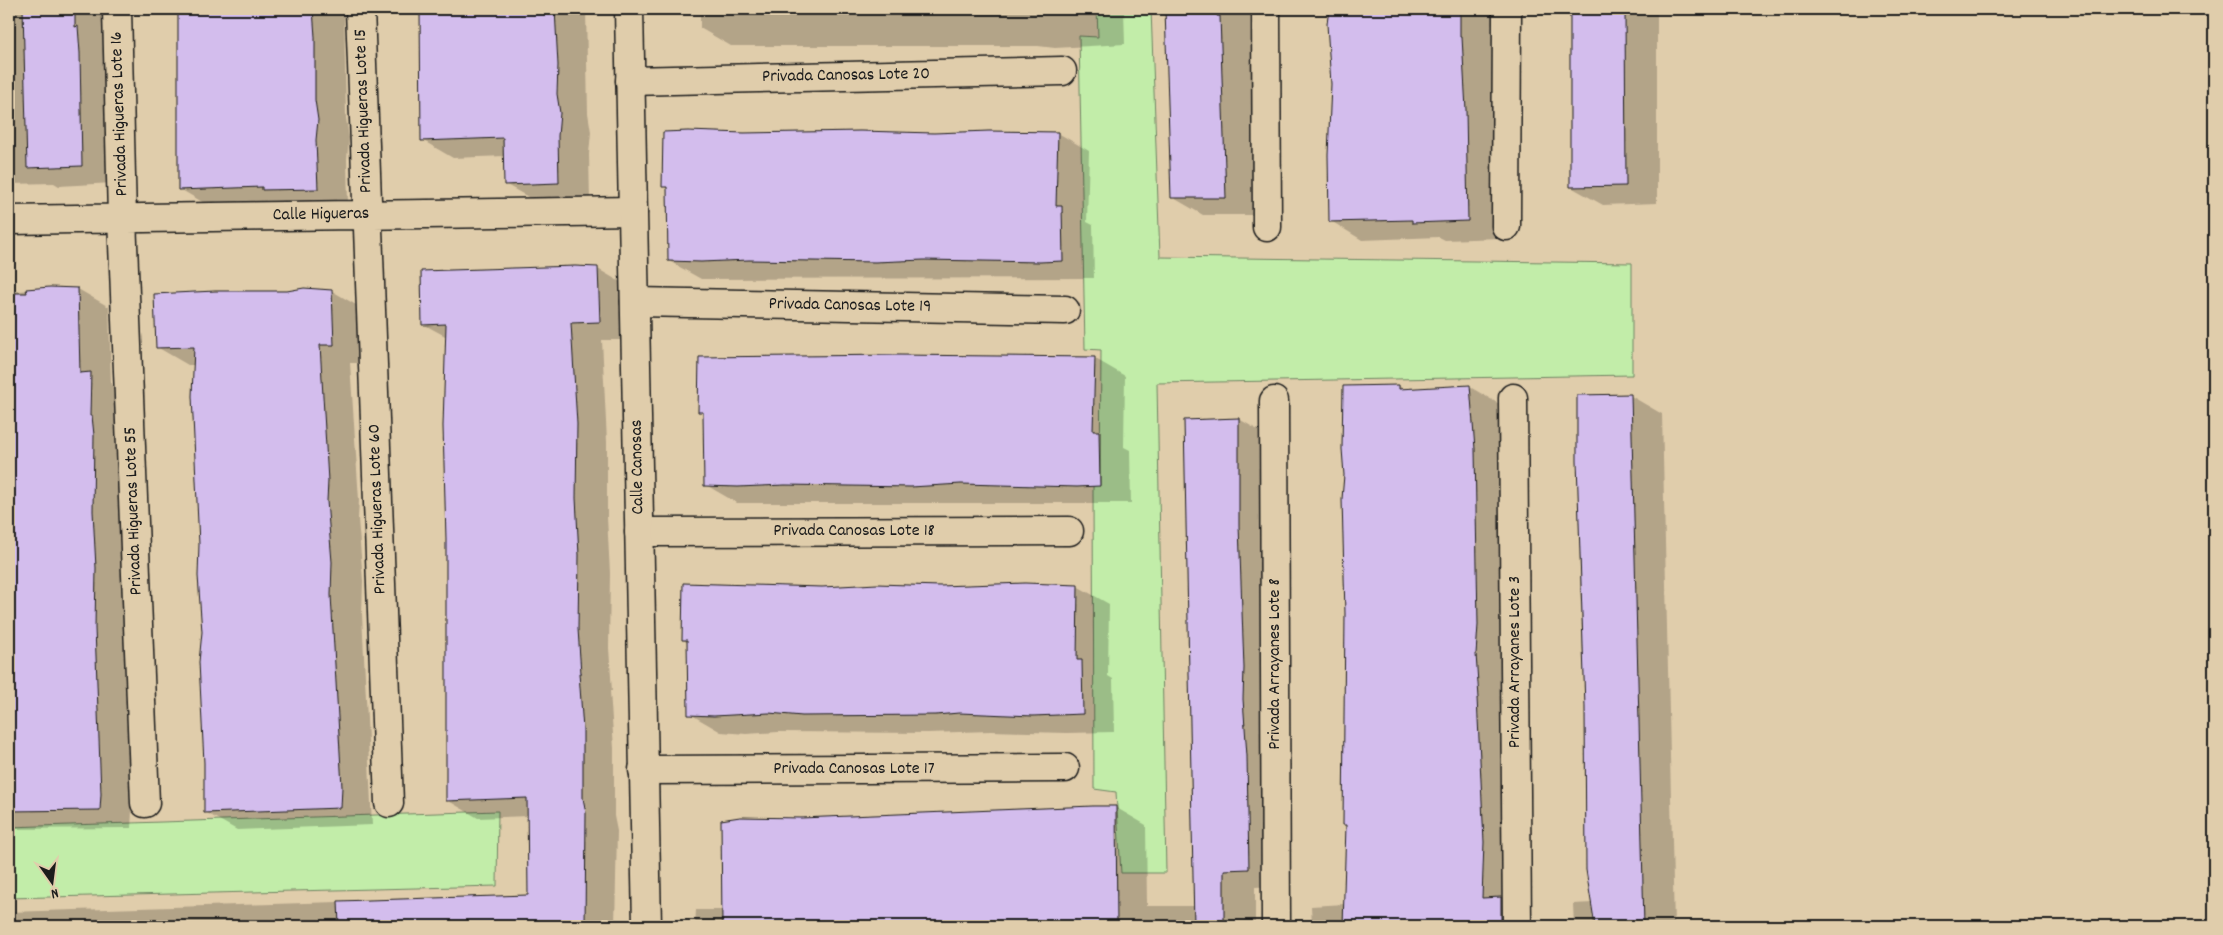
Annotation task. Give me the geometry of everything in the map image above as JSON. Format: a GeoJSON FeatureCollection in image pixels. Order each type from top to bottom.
{"type":"FeatureCollection","features":[{"type":"Feature","properties":{"kind":"street","name":"Privada Higueras Lote 16"},"geometry":{"type":"LineString","coordinates":[[117,9],[122,218]]}},
{"type":"Feature","properties":{"kind":"street","name":"Privada Higueras Lote 15"},"geometry":{"type":"LineString","coordinates":[[360,9],[368,214]]}},
{"type":"Feature","properties":{"kind":"street","name":"Calle Canosas"},"geometry":{"type":"LineString","coordinates":[[629,9],[646,926]]}},
{"type":"Feature","properties":{"kind":"street"},"geometry":{"type":"LineString","coordinates":[[1266,9],[1267,227]]}},
{"type":"Feature","properties":{"kind":"street"},"geometry":{"type":"LineString","coordinates":[[1506,226],[1507,9]]}},
{"type":"Feature","properties":{"kind":"street","name":"Privada Canosas Lote 20"},"geometry":{"type":"LineString","coordinates":[[630,81],[1062,71]]}},
{"type":"Feature","properties":{"kind":"street","name":"Calle Higueras"},"geometry":{"type":"LineString","coordinates":[[9,220],[633,211]]}},
{"type":"Feature","properties":{"kind":"street","name":"Privada Higueras Lote 60"},"geometry":{"type":"LineString","coordinates":[[368,214],[389,803]]}},
{"type":"Feature","properties":{"kind":"street","name":"Privada Higueras Lote 55"},"geometry":{"type":"LineString","coordinates":[[122,218],[146,803]]}},
{"type":"Feature","properties":{"kind":"street","name":"Privada Canosas Lote 19"},"geometry":{"type":"LineString","coordinates":[[635,302],[1065,310]]}},
{"type":"Feature","properties":{"kind":"street","name":"Privada Arrayanes Lote 3"},"geometry":{"type":"LineString","coordinates":[[1513,398],[1517,926]]}},
{"type":"Feature","properties":{"kind":"street","name":"Privada Arrayanes Lote 8"},"geometry":{"type":"LineString","coordinates":[[1274,401],[1276,926]]}},
{"type":"Feature","properties":{"kind":"street","name":"Privada Canosas Lote 18"},"geometry":{"type":"LineString","coordinates":[[639,532],[1069,531]]}},
{"type":"Feature","properties":{"kind":"street","name":"Privada Canosas Lote 17"},"geometry":{"type":"LineString","coordinates":[[643,770],[1065,768]]}},
{"type":"Feature","properties":{"kind":"green space"},"geometry":{"type":"Polygon","coordinates":[[[1097,9],[1151,9],[1160,257],[1632,263],[1632,375],[1157,383],[1166,873],[1121,873],[1116,792],[1094,789],[1093,486],[1100,485],[1101,350],[1085,349],[1079,36],[1098,37],[1097,9]]]}},
{"type":"Feature","properties":{"kind":"green space"},"geometry":{"type":"Polygon","coordinates":[[[498,811],[497,886],[9,898],[9,827],[498,811]]]}},
{"type":"Feature","properties":{"kind":"building"},"geometry":{"type":"Polygon","coordinates":[[[23,9],[75,9],[75,27],[78,26],[80,53],[82,166],[27,168],[23,9]]]}},
{"type":"Feature","properties":{"kind":"building"},"geometry":{"type":"Polygon","coordinates":[[[178,9],[313,9],[315,100],[318,120],[316,140],[318,189],[262,190],[262,187],[178,190],[178,9]]]}},
{"type":"Feature","properties":{"kind":"building"},"geometry":{"type":"Polygon","coordinates":[[[420,9],[555,9],[558,65],[557,94],[560,113],[558,136],[559,183],[504,185],[503,138],[421,141],[420,9]]]}},
{"type":"Feature","properties":{"kind":"building"},"geometry":{"type":"Polygon","coordinates":[[[1165,9],[1217,9],[1217,16],[1220,16],[1226,198],[1171,198],[1165,9]]]}},
{"type":"Feature","properties":{"kind":"building"},"geometry":{"type":"Polygon","coordinates":[[[1329,9],[1460,9],[1460,37],[1462,37],[1466,110],[1468,221],[1412,223],[1412,220],[1329,222],[1328,155],[1331,84],[1327,24],[1329,9]]]}},
{"type":"Feature","properties":{"kind":"building"},"geometry":{"type":"Polygon","coordinates":[[[1570,9],[1625,9],[1626,186],[1570,187],[1570,9]]]}},
{"type":"Feature","properties":{"kind":"building"},"geometry":{"type":"Polygon","coordinates":[[[860,131],[934,133],[989,131],[1058,132],[1056,206],[1062,206],[1063,261],[668,261],[667,187],[662,187],[663,132],[744,133],[860,131]]]}},
{"type":"Feature","properties":{"kind":"building"},"geometry":{"type":"Polygon","coordinates":[[[575,266],[598,267],[600,322],[571,323],[577,424],[578,629],[581,673],[579,673],[583,730],[583,798],[586,813],[585,926],[339,926],[338,901],[528,895],[527,798],[446,801],[446,539],[443,426],[446,324],[422,325],[421,271],[575,266]]]}},
{"type":"Feature","properties":{"kind":"building"},"geometry":{"type":"Polygon","coordinates":[[[50,287],[78,288],[80,373],[91,372],[90,416],[92,416],[94,435],[93,511],[96,568],[95,628],[100,810],[9,811],[9,293],[27,293],[26,289],[50,287]]]}},
{"type":"Feature","properties":{"kind":"building"},"geometry":{"type":"Polygon","coordinates":[[[304,288],[332,290],[334,345],[320,345],[328,481],[327,501],[332,562],[331,595],[342,787],[341,808],[204,813],[204,763],[199,662],[202,632],[198,576],[199,544],[192,396],[194,347],[156,348],[154,294],[215,291],[287,291],[304,288]]]}},
{"type":"Feature","properties":{"kind":"building"},"geometry":{"type":"Polygon","coordinates":[[[898,355],[1095,357],[1093,431],[1099,431],[1100,486],[961,484],[911,487],[704,486],[703,412],[698,412],[699,357],[898,355]]]}},
{"type":"Feature","properties":{"kind":"building"},"geometry":{"type":"Polygon","coordinates":[[[1399,385],[1399,389],[1470,385],[1475,449],[1478,625],[1476,654],[1479,698],[1477,698],[1484,842],[1482,898],[1501,897],[1501,926],[1343,926],[1346,825],[1343,825],[1345,614],[1342,499],[1344,475],[1342,449],[1343,386],[1399,385]]]}},
{"type":"Feature","properties":{"kind":"building"},"geometry":{"type":"Polygon","coordinates":[[[1631,394],[1644,926],[1595,926],[1586,870],[1585,707],[1577,461],[1577,395],[1631,394]]]}},
{"type":"Feature","properties":{"kind":"building"},"geometry":{"type":"Polygon","coordinates":[[[1239,418],[1239,525],[1249,869],[1224,870],[1224,926],[1194,926],[1184,420],[1239,418]]]}},
{"type":"Feature","properties":{"kind":"building"},"geometry":{"type":"Polygon","coordinates":[[[683,583],[822,587],[877,584],[940,586],[1025,583],[1078,585],[1077,660],[1082,660],[1083,714],[1033,716],[959,713],[936,715],[802,716],[769,713],[714,716],[688,715],[687,640],[682,640],[683,583]]]}},
{"type":"Feature","properties":{"kind":"building"},"geometry":{"type":"Polygon","coordinates":[[[1116,806],[1117,926],[722,926],[721,820],[740,817],[801,818],[1116,806]]]}}]}
